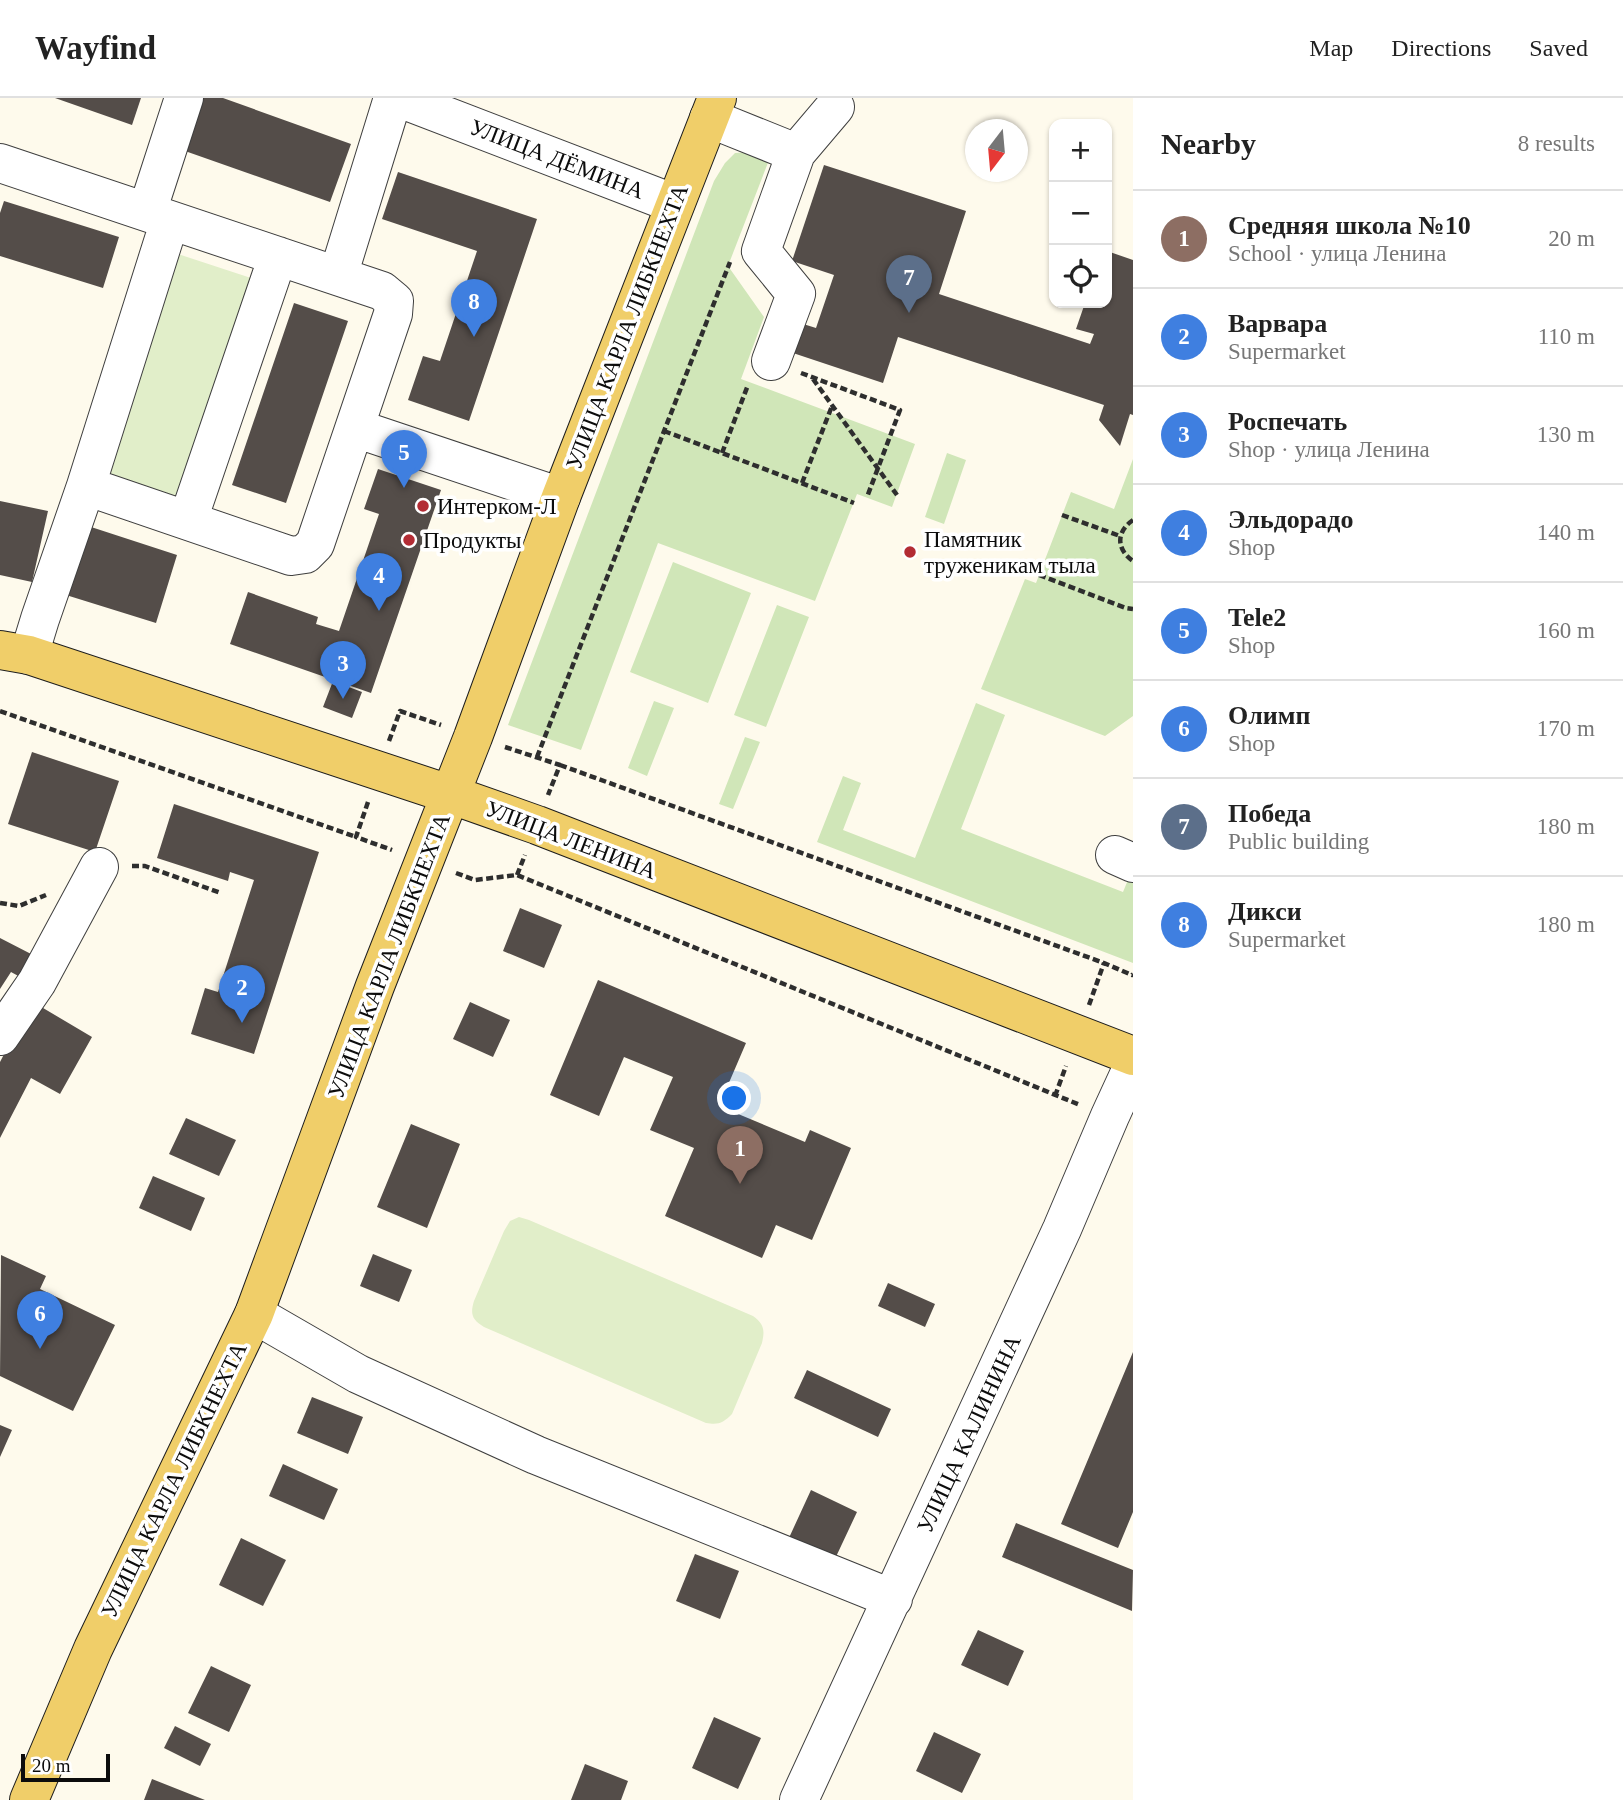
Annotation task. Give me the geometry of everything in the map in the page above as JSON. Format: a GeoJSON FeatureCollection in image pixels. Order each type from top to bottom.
{"type":"FeatureCollection","features":[{"type":"Feature","properties":{"kind":"main road","name":"УЛИЦА КАРЛА ЛИБКНЕХТА"},"geometry":{"type":"LineString","coordinates":[[29,1800],[93,1649],[254,1314],[375,986],[409,856],[452,795],[561,497],[713,108]]}},
{"type":"Feature","properties":{"kind":"main road","name":"УЛИЦА ЛЕНИНА"},"geometry":{"type":"LineString","coordinates":[[15,652],[452,795],[550,830],[1133,1056]]}},
{"type":"Feature","properties":{"kind":"street"},"geometry":{"type":"LineString","coordinates":[[15,652],[40,619],[86,486],[158,216],[184,98]]}},
{"type":"Feature","properties":{"kind":"street"},"geometry":{"type":"LineString","coordinates":[[338,276],[393,98]]}},
{"type":"Feature","properties":{"kind":"street","name":"УЛИЦА ДЁМИНА"},"geometry":{"type":"LineString","coordinates":[[399,98],[675,204]]}},
{"type":"Feature","properties":{"kind":"street"},"geometry":{"type":"LineString","coordinates":[[771,361],[796,293],[761,251],[796,153],[835,107]]}},
{"type":"Feature","properties":{"kind":"street"},"geometry":{"type":"LineString","coordinates":[[713,108],[796,153]]}},
{"type":"Feature","properties":{"kind":"street"},"geometry":{"type":"LineString","coordinates":[[0,163],[382,291],[394,301],[393,314],[315,544],[305,554],[291,556],[86,486]]}},
{"type":"Feature","properties":{"kind":"street"},"geometry":{"type":"LineString","coordinates":[[188,520],[278,257]]}},
{"type":"Feature","properties":{"kind":"street"},"geometry":{"type":"LineString","coordinates":[[355,428],[561,497]]}},
{"type":"Feature","properties":{"kind":"street"},"geometry":{"type":"LineString","coordinates":[[0,1036],[37,982],[99,867]]}},
{"type":"Feature","properties":{"kind":"street","name":"УЛИЦА КАЛИНИНА"},"geometry":{"type":"LineString","coordinates":[[799,1800],[1062,1229],[1133,1066]]}},
{"type":"Feature","properties":{"kind":"street"},"geometry":{"type":"LineString","coordinates":[[254,1314],[358,1374],[536,1455],[893,1599]]}},
{"type":"Feature","properties":{"kind":"path"},"geometry":{"type":"LineString","coordinates":[[537,757],[733,254]]}},
{"type":"Feature","properties":{"kind":"path"},"geometry":{"type":"LineString","coordinates":[[722,453],[759,357],[900,410],[867,497]]}},
{"type":"Feature","properties":{"kind":"path"},"geometry":{"type":"LineString","coordinates":[[812,377],[897,495]]}},
{"type":"Feature","properties":{"kind":"path"},"geometry":{"type":"LineString","coordinates":[[802,483],[832,405]]}},
{"type":"Feature","properties":{"kind":"path"},"geometry":{"type":"LineString","coordinates":[[664,431],[854,503]]}},
{"type":"Feature","properties":{"kind":"path"},"geometry":{"type":"LineString","coordinates":[[1062,515],[1120,536]]}},
{"type":"Feature","properties":{"kind":"path"},"geometry":{"type":"LineString","coordinates":[[1133,520],[1124,527],[1120,536],[1124,554],[1133,561]]}},
{"type":"Feature","properties":{"kind":"path"},"geometry":{"type":"LineString","coordinates":[[1040,575],[1133,609]]}},
{"type":"Feature","properties":{"kind":"path"},"geometry":{"type":"LineString","coordinates":[[0,711],[356,837]]}},
{"type":"Feature","properties":{"kind":"path"},"geometry":{"type":"LineString","coordinates":[[559,765],[1133,974]]}},
{"type":"Feature","properties":{"kind":"path"},"geometry":{"type":"LineString","coordinates":[[409,856],[475,880],[517,875],[1055,1096],[1110,1116]]}},
{"type":"Feature","properties":{"kind":"green space"},"geometry":{"type":"Polygon","coordinates":[[[749,152],[769,160],[728,266],[764,317],[741,379],[915,444],[892,507],[857,494],[815,601],[658,543],[581,750],[508,725],[714,181],[735,153],[749,152]]]}},
{"type":"Feature","properties":{"kind":"green space"},"geometry":{"type":"Polygon","coordinates":[[[178,254],[251,278],[179,501],[106,477],[178,254]]]}},
{"type":"Feature","properties":{"kind":"green space"},"geometry":{"type":"Polygon","coordinates":[[[947,453],[966,460],[944,524],[925,517],[947,453]]]}},
{"type":"Feature","properties":{"kind":"green space"},"geometry":{"type":"Polygon","coordinates":[[[1133,459],[1133,716],[1105,736],[981,689],[1025,579],[1036,583],[1071,492],[1114,509],[1133,459]]]}},
{"type":"Feature","properties":{"kind":"green space"},"geometry":{"type":"Polygon","coordinates":[[[673,562],[751,593],[708,703],[630,672],[673,562]]]}},
{"type":"Feature","properties":{"kind":"green space"},"geometry":{"type":"Polygon","coordinates":[[[777,605],[809,617],[766,727],[734,715],[777,605]]]}},
{"type":"Feature","properties":{"kind":"green space"},"geometry":{"type":"Polygon","coordinates":[[[654,701],[674,708],[647,776],[628,768],[654,701]]]}},
{"type":"Feature","properties":{"kind":"green space"},"geometry":{"type":"Polygon","coordinates":[[[976,703],[1005,715],[961,829],[1123,892],[1130,875],[1133,875],[1133,963],[817,842],[843,776],[861,783],[843,830],[915,858],[976,703]]]}},
{"type":"Feature","properties":{"kind":"green space"},"geometry":{"type":"Polygon","coordinates":[[[745,737],[760,742],[733,809],[719,804],[745,737]]]}},
{"type":"Feature","properties":{"kind":"green space"},"geometry":{"type":"Polygon","coordinates":[[[519,1217],[757,1319],[763,1328],[762,1343],[732,1414],[720,1423],[706,1423],[477,1322],[472,1313],[474,1301],[504,1231],[510,1221],[519,1217]]]}},
{"type":"Feature","properties":{"kind":"building"},"geometry":{"type":"Polygon","coordinates":[[[55,98],[141,98],[132,125],[55,98]]]}},
{"type":"Feature","properties":{"kind":"building"},"geometry":{"type":"Polygon","coordinates":[[[203,98],[223,98],[351,144],[330,202],[185,151],[203,98]]]}},
{"type":"Feature","properties":{"kind":"building"},"geometry":{"type":"Polygon","coordinates":[[[824,165],[966,211],[939,294],[1090,344],[1094,334],[1076,329],[1083,308],[1112,308],[1112,253],[1133,260],[1133,415],[1130,414],[1120,446],[1099,420],[1104,405],[898,337],[883,383],[790,352],[800,323],[816,328],[834,275],[792,261],[824,165]]]}},
{"type":"Feature","properties":{"kind":"building"},"geometry":{"type":"Polygon","coordinates":[[[398,172],[537,219],[469,421],[408,400],[423,356],[440,361],[477,251],[382,219],[398,172]]]}},
{"type":"Feature","properties":{"kind":"building"},"geometry":{"type":"Polygon","coordinates":[[[4,201],[119,237],[103,288],[0,256],[0,213],[4,201]]]}},
{"type":"Feature","properties":{"kind":"building"},"geometry":{"type":"Polygon","coordinates":[[[294,303],[348,321],[286,503],[232,485],[294,303]]]}},
{"type":"Feature","properties":{"kind":"building"},"geometry":{"type":"Polygon","coordinates":[[[378,469],[441,490],[371,693],[230,644],[248,592],[318,617],[316,624],[339,631],[379,514],[364,509],[378,469]]]}},
{"type":"Feature","properties":{"kind":"building"},"geometry":{"type":"Polygon","coordinates":[[[0,501],[48,511],[32,582],[0,575],[0,501]]]}},
{"type":"Feature","properties":{"kind":"building"},"geometry":{"type":"Polygon","coordinates":[[[88,526],[177,555],[156,623],[66,595],[88,526]]]}},
{"type":"Feature","properties":{"kind":"building"},"geometry":{"type":"Polygon","coordinates":[[[333,681],[362,692],[352,718],[323,707],[333,681]]]}},
{"type":"Feature","properties":{"kind":"building"},"geometry":{"type":"Polygon","coordinates":[[[32,752],[119,781],[95,852],[8,824],[32,752]]]}},
{"type":"Feature","properties":{"kind":"building"},"geometry":{"type":"Polygon","coordinates":[[[174,804],[319,852],[254,1054],[191,1034],[205,988],[218,992],[254,880],[230,872],[228,881],[157,858],[174,804]]]}},
{"type":"Feature","properties":{"kind":"building"},"geometry":{"type":"Polygon","coordinates":[[[520,908],[562,925],[544,968],[503,951],[520,908]]]}},
{"type":"Feature","properties":{"kind":"building"},"geometry":{"type":"Polygon","coordinates":[[[0,938],[33,955],[22,978],[11,972],[0,989],[0,938]]]}},
{"type":"Feature","properties":{"kind":"building"},"geometry":{"type":"Polygon","coordinates":[[[598,980],[746,1043],[719,1106],[805,1142],[810,1130],[851,1148],[812,1240],[776,1225],[762,1258],[665,1216],[694,1148],[650,1130],[673,1077],[624,1057],[599,1116],[550,1095],[598,980]]]}},
{"type":"Feature","properties":{"kind":"building"},"geometry":{"type":"Polygon","coordinates":[[[470,1002],[510,1020],[493,1057],[453,1039],[470,1002]]]}},
{"type":"Feature","properties":{"kind":"building"},"geometry":{"type":"Polygon","coordinates":[[[38,1005],[92,1037],[60,1094],[31,1078],[0,1138],[0,1062],[16,1031],[38,1005]]]}},
{"type":"Feature","properties":{"kind":"building"},"geometry":{"type":"Polygon","coordinates":[[[186,1118],[236,1140],[219,1176],[169,1154],[186,1118]]]}},
{"type":"Feature","properties":{"kind":"building"},"geometry":{"type":"Polygon","coordinates":[[[411,1124],[460,1144],[427,1228],[377,1207],[411,1124]]]}},
{"type":"Feature","properties":{"kind":"building"},"geometry":{"type":"Polygon","coordinates":[[[153,1176],[205,1198],[191,1231],[139,1208],[153,1176]]]}},
{"type":"Feature","properties":{"kind":"building"},"geometry":{"type":"Polygon","coordinates":[[[373,1254],[412,1270],[399,1302],[360,1286],[373,1254]]]}},
{"type":"Feature","properties":{"kind":"building"},"geometry":{"type":"Polygon","coordinates":[[[1,1255],[46,1276],[40,1289],[115,1325],[73,1411],[0,1376],[1,1255]]]}},
{"type":"Feature","properties":{"kind":"building"},"geometry":{"type":"Polygon","coordinates":[[[888,1283],[935,1304],[925,1327],[878,1306],[888,1283]]]}},
{"type":"Feature","properties":{"kind":"building"},"geometry":{"type":"Polygon","coordinates":[[[1133,1352],[1133,1512],[1118,1548],[1061,1524],[1133,1352]]]}},
{"type":"Feature","properties":{"kind":"building"},"geometry":{"type":"Polygon","coordinates":[[[807,1370],[891,1409],[878,1437],[794,1398],[807,1370]]]}},
{"type":"Feature","properties":{"kind":"building"},"geometry":{"type":"Polygon","coordinates":[[[312,1397],[363,1417],[348,1454],[297,1433],[312,1397]]]}},
{"type":"Feature","properties":{"kind":"building"},"geometry":{"type":"Polygon","coordinates":[[[0,1425],[12,1430],[0,1457],[0,1425]]]}},
{"type":"Feature","properties":{"kind":"building"},"geometry":{"type":"Polygon","coordinates":[[[283,1464],[338,1489],[324,1520],[269,1496],[283,1464]]]}},
{"type":"Feature","properties":{"kind":"building"},"geometry":{"type":"Polygon","coordinates":[[[811,1490],[857,1512],[834,1561],[788,1540],[811,1490]]]}},
{"type":"Feature","properties":{"kind":"building"},"geometry":{"type":"Polygon","coordinates":[[[1016,1523],[1133,1570],[1132,1611],[1002,1557],[1016,1523]]]}},
{"type":"Feature","properties":{"kind":"building"},"geometry":{"type":"Polygon","coordinates":[[[241,1538],[286,1560],[263,1606],[219,1585],[241,1538]]]}},
{"type":"Feature","properties":{"kind":"building"},"geometry":{"type":"Polygon","coordinates":[[[695,1554],[739,1571],[720,1619],[676,1601],[695,1554]]]}},
{"type":"Feature","properties":{"kind":"building"},"geometry":{"type":"Polygon","coordinates":[[[978,1630],[1024,1651],[1008,1686],[961,1665],[978,1630]]]}},
{"type":"Feature","properties":{"kind":"building"},"geometry":{"type":"Polygon","coordinates":[[[211,1666],[251,1685],[229,1732],[188,1713],[211,1666]]]}},
{"type":"Feature","properties":{"kind":"building"},"geometry":{"type":"Polygon","coordinates":[[[714,1717],[761,1738],[738,1789],[692,1768],[714,1717]]]}},
{"type":"Feature","properties":{"kind":"building"},"geometry":{"type":"Polygon","coordinates":[[[175,1726],[211,1744],[200,1766],[164,1748],[175,1726]]]}},
{"type":"Feature","properties":{"kind":"building"},"geometry":{"type":"Polygon","coordinates":[[[934,1732],[981,1754],[962,1793],[916,1771],[934,1732]]]}},
{"type":"Feature","properties":{"kind":"building"},"geometry":{"type":"Polygon","coordinates":[[[585,1764],[628,1781],[621,1800],[571,1800],[585,1764]]]}},
{"type":"Feature","properties":{"kind":"building"},"geometry":{"type":"Polygon","coordinates":[[[152,1779],[205,1800],[144,1800],[152,1779]]]}},
{"type":"Feature","properties":{"kind":"place","name":"Победа"},"geometry":{"type":"Point","coordinates":[909,313]}},
{"type":"Feature","properties":{"kind":"place","name":"Дикси"},"geometry":{"type":"Point","coordinates":[474,337]}},
{"type":"Feature","properties":{"kind":"place","name":"Tele2"},"geometry":{"type":"Point","coordinates":[404,488]}},
{"type":"Feature","properties":{"kind":"place","name":"Интерком-Л"},"geometry":{"type":"Point","coordinates":[423,506]}},
{"type":"Feature","properties":{"kind":"place","name":"Продукты"},"geometry":{"type":"Point","coordinates":[409,540]}},
{"type":"Feature","properties":{"kind":"place","name":"Памятник труженикам тыла"},"geometry":{"type":"Point","coordinates":[910,552]}},
{"type":"Feature","properties":{"kind":"place","name":"Эльдорадо"},"geometry":{"type":"Point","coordinates":[379,611]}},
{"type":"Feature","properties":{"kind":"place","name":"Роспечать"},"geometry":{"type":"Point","coordinates":[343,699]}},
{"type":"Feature","properties":{"kind":"place","name":"Варвара"},"geometry":{"type":"Point","coordinates":[242,1023]}},
{"type":"Feature","properties":{"kind":"place","name":"Средняя школа №10"},"geometry":{"type":"Point","coordinates":[740,1184]}},
{"type":"Feature","properties":{"kind":"place","name":"Олимп"},"geometry":{"type":"Point","coordinates":[40,1349]}}]}
